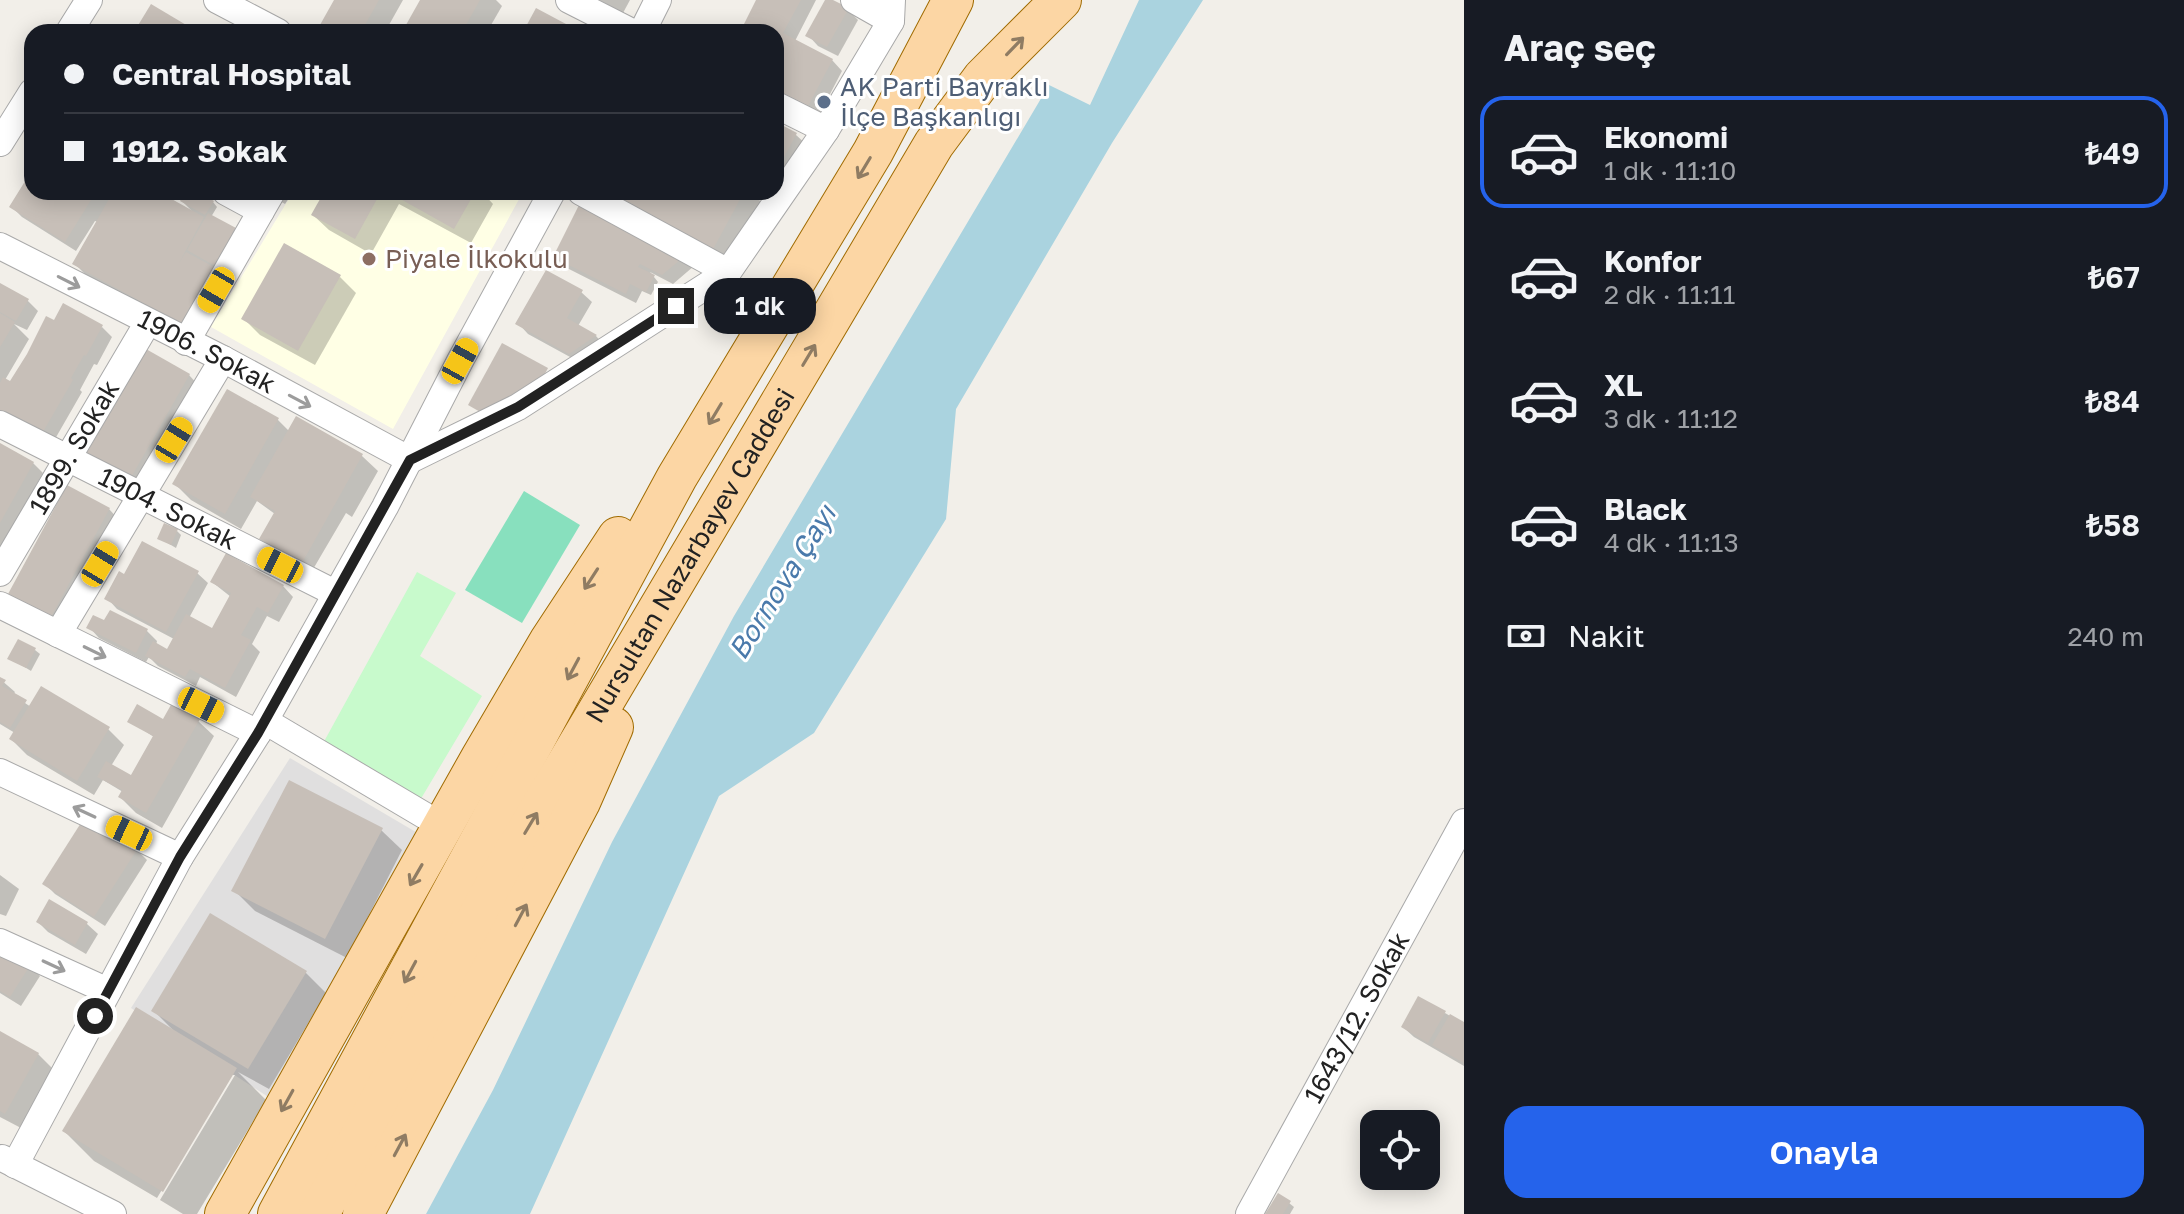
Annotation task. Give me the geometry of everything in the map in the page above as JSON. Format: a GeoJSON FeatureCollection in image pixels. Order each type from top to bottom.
{"type":"FeatureCollection","features":[{"type":"Feature","properties":{"kind":"main road","name":"Nursultan Nazarbayev Caddesi"},"geometry":{"type":"LineString","coordinates":[[346,1128],[498,880],[934,144],[983,78],[1061,0]]}},
{"type":"Feature","properties":{"kind":"main road","name":"Nursultan Nazarbayev Caddesi"},"geometry":{"type":"LineString","coordinates":[[346,1128],[677,477],[873,152],[950,3]]}},
{"type":"Feature","properties":{"kind":"main road"},"geometry":{"type":"LineString","coordinates":[[225,1214],[319,1043],[549,642],[619,535],[677,477]]}},
{"type":"Feature","properties":{"kind":"main road"},"geometry":{"type":"LineString","coordinates":[[363,1214],[580,802],[607,741],[655,614]]}},
{"type":"Feature","properties":{"kind":"main road"},"geometry":{"type":"LineString","coordinates":[[278,1214],[346,1128]]}},
{"type":"Feature","properties":{"kind":"main road"},"geometry":{"type":"LineString","coordinates":[[319,1214],[346,1128]]}},
{"type":"Feature","properties":{"kind":"street"},"geometry":{"type":"LineString","coordinates":[[74,24],[89,0]]}},
{"type":"Feature","properties":{"kind":"street"},"geometry":{"type":"LineString","coordinates":[[217,0],[263,24]]}},
{"type":"Feature","properties":{"kind":"street"},"geometry":{"type":"LineString","coordinates":[[569,0],[616,24]]}},
{"type":"Feature","properties":{"kind":"street"},"geometry":{"type":"LineString","coordinates":[[646,24],[658,0]]}},
{"type":"Feature","properties":{"kind":"street"},"geometry":{"type":"LineString","coordinates":[[784,191],[826,130],[892,11],[854,0]]}},
{"type":"Feature","properties":{"kind":"street"},"geometry":{"type":"LineString","coordinates":[[1,138],[24,104]]}},
{"type":"Feature","properties":{"kind":"street"},"geometry":{"type":"LineString","coordinates":[[784,109],[826,130]]}},
{"type":"Feature","properties":{"kind":"street"},"geometry":{"type":"LineString","coordinates":[[113,1214],[8,1161],[108,991],[180,857],[262,727],[410,460],[548,200]]}},
{"type":"Feature","properties":{"kind":"street"},"geometry":{"type":"LineString","coordinates":[[596,200],[728,272]]}},
{"type":"Feature","properties":{"kind":"street"},"geometry":{"type":"LineString","coordinates":[[410,460],[518,407],[728,272],[778,200]]}},
{"type":"Feature","properties":{"kind":"street"},"geometry":{"type":"LineString","coordinates":[[186,342],[266,202]]}},
{"type":"Feature","properties":{"kind":"street","name":"1906. Sokak"},"geometry":{"type":"LineString","coordinates":[[0,246],[223,359],[410,460]]}},
{"type":"Feature","properties":{"kind":"street","name":"1899. Sokak"},"geometry":{"type":"LineString","coordinates":[[0,573],[148,322]]}},
{"type":"Feature","properties":{"kind":"street"},"geometry":{"type":"LineString","coordinates":[[58,634],[223,359]]}},
{"type":"Feature","properties":{"kind":"street","name":"1904. Sokak"},"geometry":{"type":"LineString","coordinates":[[0,424],[335,593]]}},
{"type":"Feature","properties":{"kind":"street"},"geometry":{"type":"LineString","coordinates":[[0,605],[262,727],[444,827]]}},
{"type":"Feature","properties":{"kind":"street"},"geometry":{"type":"LineString","coordinates":[[0,772],[180,857]]}},
{"type":"Feature","properties":{"kind":"street","name":"1643/12. Sokak"},"geometry":{"type":"LineString","coordinates":[[1249,1214],[1464,822]]}},
{"type":"Feature","properties":{"kind":"street"},"geometry":{"type":"LineString","coordinates":[[0,942],[108,991]]}},
{"type":"Feature","properties":{"kind":"shaded area","name":"Piyale İlkokulu"},"geometry":{"type":"Polygon","coordinates":[[[288,200],[519,200],[393,429],[211,327],[288,200]]]}},
{"type":"Feature","properties":{"kind":"shaded area"},"geometry":{"type":"Polygon","coordinates":[[[290,758],[426,838],[273,1100],[131,1008],[290,758]]]}},
{"type":"Feature","properties":{"kind":"green space"},"geometry":{"type":"Polygon","coordinates":[[[524,491],[580,525],[522,623],[465,590],[524,491]]]}},
{"type":"Feature","properties":{"kind":"green space"},"geometry":{"type":"Polygon","coordinates":[[[417,572],[456,593],[420,656],[482,696],[419,802],[321,747],[417,572]]]}},
{"type":"Feature","properties":{"kind":"water","name":"Bornova Çayı"},"geometry":{"type":"Polygon","coordinates":[[[1139,0],[1203,0],[1112,143],[956,409],[946,519],[814,733],[719,796],[530,1214],[426,1214],[493,1090],[612,842],[734,616],[1049,85],[1090,105],[1139,0]]]}},
{"type":"Feature","properties":{"kind":"building"},"geometry":{"type":"Polygon","coordinates":[[[334,0],[379,0],[366,24],[320,24],[334,0]]]}},
{"type":"Feature","properties":{"kind":"building"},"geometry":{"type":"Polygon","coordinates":[[[420,0],[480,0],[466,24],[406,24],[420,0]]]}},
{"type":"Feature","properties":{"kind":"building"},"geometry":{"type":"Polygon","coordinates":[[[756,0],[801,0],[784,31],[784,24],[744,24],[756,0]]]}},
{"type":"Feature","properties":{"kind":"building"},"geometry":{"type":"Polygon","coordinates":[[[825,0],[833,0],[849,8],[827,47],[805,36],[825,0]]]}},
{"type":"Feature","properties":{"kind":"building"},"geometry":{"type":"Polygon","coordinates":[[[151,4],[185,24],[139,24],[151,4]]]}},
{"type":"Feature","properties":{"kind":"building"},"geometry":{"type":"Polygon","coordinates":[[[536,8],[566,24],[527,24],[536,8]]]}},
{"type":"Feature","properties":{"kind":"building"},"geometry":{"type":"Polygon","coordinates":[[[784,34],[833,59],[806,110],[784,98],[784,34]]]}},
{"type":"Feature","properties":{"kind":"building"},"geometry":{"type":"Polygon","coordinates":[[[784,126],[797,133],[784,157],[784,126]]]}},
{"type":"Feature","properties":{"kind":"building"},"geometry":{"type":"Polygon","coordinates":[[[24,183],[24,200],[91,200],[65,242],[9,207],[24,183]]]}},
{"type":"Feature","properties":{"kind":"building"},"geometry":{"type":"Polygon","coordinates":[[[108,200],[173,200],[204,217],[179,263],[186,252],[214,267],[182,324],[72,264],[108,200]]]}},
{"type":"Feature","properties":{"kind":"building"},"geometry":{"type":"Polygon","coordinates":[[[212,200],[214,201],[205,215],[180,201],[212,200]]]}},
{"type":"Feature","properties":{"kind":"building"},"geometry":{"type":"Polygon","coordinates":[[[319,200],[377,200],[355,239],[311,215],[319,200]]]}},
{"type":"Feature","properties":{"kind":"building"},"geometry":{"type":"Polygon","coordinates":[[[402,200],[470,200],[454,229],[402,200]]]}},
{"type":"Feature","properties":{"kind":"building"},"geometry":{"type":"Polygon","coordinates":[[[612,200],[740,200],[711,253],[612,200]]]}},
{"type":"Feature","properties":{"kind":"building"},"geometry":{"type":"Polygon","coordinates":[[[581,201],[686,255],[662,275],[640,264],[638,267],[655,275],[646,292],[630,284],[626,294],[553,257],[581,201]]]}},
{"type":"Feature","properties":{"kind":"building"},"geometry":{"type":"Polygon","coordinates":[[[208,213],[236,228],[215,266],[187,250],[208,213]]]}},
{"type":"Feature","properties":{"kind":"building","name":"Piyale İlkokulu"},"geometry":{"type":"Polygon","coordinates":[[[284,243],[341,275],[298,351],[241,319],[284,243]]]}},
{"type":"Feature","properties":{"kind":"building"},"geometry":{"type":"Polygon","coordinates":[[[546,270],[583,290],[567,318],[597,335],[569,354],[515,324],[546,270]]]}},
{"type":"Feature","properties":{"kind":"building"},"geometry":{"type":"Polygon","coordinates":[[[0,283],[29,299],[16,321],[0,312],[0,283]]]}},
{"type":"Feature","properties":{"kind":"building"},"geometry":{"type":"Polygon","coordinates":[[[63,303],[103,325],[40,437],[0,415],[0,383],[3,377],[10,381],[46,316],[54,320],[63,303]]]}},
{"type":"Feature","properties":{"kind":"building"},"geometry":{"type":"Polygon","coordinates":[[[0,313],[15,322],[0,347],[0,313]]]}},
{"type":"Feature","properties":{"kind":"building"},"geometry":{"type":"Polygon","coordinates":[[[502,343],[548,368],[539,385],[489,417],[468,405],[502,343]]]}},
{"type":"Feature","properties":{"kind":"building"},"geometry":{"type":"Polygon","coordinates":[[[146,349],[190,374],[129,481],[85,456],[146,349]]]}},
{"type":"Feature","properties":{"kind":"building"},"geometry":{"type":"Polygon","coordinates":[[[227,389],[279,418],[225,514],[172,484],[227,389]]]}},
{"type":"Feature","properties":{"kind":"building"},"geometry":{"type":"Polygon","coordinates":[[[296,416],[363,454],[302,563],[259,539],[275,511],[250,497],[296,416]]]}},
{"type":"Feature","properties":{"kind":"building"},"geometry":{"type":"Polygon","coordinates":[[[0,443],[34,462],[0,523],[0,443]]]}},
{"type":"Feature","properties":{"kind":"building"},"geometry":{"type":"Polygon","coordinates":[[[67,485],[110,508],[51,617],[8,594],[67,485]]]}},
{"type":"Feature","properties":{"kind":"building"},"geometry":{"type":"Polygon","coordinates":[[[164,523],[178,529],[171,545],[157,539],[164,523]]]}},
{"type":"Feature","properties":{"kind":"building"},"geometry":{"type":"Polygon","coordinates":[[[142,541],[199,571],[166,632],[104,599],[119,571],[124,574],[142,541]]]}},
{"type":"Feature","properties":{"kind":"building"},"geometry":{"type":"Polygon","coordinates":[[[226,553],[284,585],[268,613],[257,607],[241,635],[251,640],[225,688],[190,669],[185,677],[145,656],[153,641],[167,649],[186,614],[212,628],[231,593],[210,582],[226,553]]]}},
{"type":"Feature","properties":{"kind":"building"},"geometry":{"type":"Polygon","coordinates":[[[110,610],[148,629],[136,653],[86,628],[93,615],[104,620],[110,610]]]}},
{"type":"Feature","properties":{"kind":"building"},"geometry":{"type":"Polygon","coordinates":[[[18,639],[36,648],[26,668],[7,659],[18,639]]]}},
{"type":"Feature","properties":{"kind":"building"},"geometry":{"type":"Polygon","coordinates":[[[0,677],[6,680],[2,686],[27,700],[10,728],[0,722],[0,677]]]}},
{"type":"Feature","properties":{"kind":"building"},"geometry":{"type":"Polygon","coordinates":[[[41,686],[110,727],[77,781],[9,739],[41,686]]]}},
{"type":"Feature","properties":{"kind":"building"},"geometry":{"type":"Polygon","coordinates":[[[172,703],[200,719],[146,813],[118,797],[122,790],[97,777],[106,761],[131,775],[153,736],[127,722],[137,704],[163,719],[172,703]]]}},
{"type":"Feature","properties":{"kind":"building"},"geometry":{"type":"Polygon","coordinates":[[[289,780],[383,828],[325,939],[231,891],[289,780]]]}},
{"type":"Feature","properties":{"kind":"building"},"geometry":{"type":"Polygon","coordinates":[[[86,815],[138,848],[94,917],[42,884],[86,815]]]}},
{"type":"Feature","properties":{"kind":"building"},"geometry":{"type":"Polygon","coordinates":[[[49,899],[88,922],[75,945],[36,922],[49,899]]]}},
{"type":"Feature","properties":{"kind":"building"},"geometry":{"type":"Polygon","coordinates":[[[210,913],[307,971],[248,1069],[151,1011],[210,913]]]}},
{"type":"Feature","properties":{"kind":"building"},"geometry":{"type":"Polygon","coordinates":[[[0,948],[31,964],[10,997],[0,991],[0,948]]]}},
{"type":"Feature","properties":{"kind":"building"},"geometry":{"type":"Polygon","coordinates":[[[1418,996],[1446,1011],[1428,1043],[1401,1027],[1418,996]]]}},
{"type":"Feature","properties":{"kind":"building"},"geometry":{"type":"Polygon","coordinates":[[[136,1007],[237,1068],[163,1192],[62,1131],[136,1007]]]}},
{"type":"Feature","properties":{"kind":"building"},"geometry":{"type":"Polygon","coordinates":[[[1450,1014],[1464,1022],[1464,1063],[1432,1045],[1450,1014]]]}},
{"type":"Feature","properties":{"kind":"building"},"geometry":{"type":"Polygon","coordinates":[[[0,1031],[39,1053],[5,1114],[0,1111],[0,1031]]]}},
{"type":"Feature","properties":{"kind":"building"},"geometry":{"type":"Polygon","coordinates":[[[1278,1193],[1291,1201],[1283,1214],[1265,1214],[1278,1193]]]}},
{"type":"Feature","properties":{"kind":"place","name":"AK Parti Bayraklı İlçe Başkanlığı"},"geometry":{"type":"Point","coordinates":[824,102]}},
{"type":"Feature","properties":{"kind":"place","name":"Piyale İlkokulu"},"geometry":{"type":"Point","coordinates":[369,259]}},
{"type":"Feature","properties":{"kind":"route"},"geometry":{"type":"LineString","coordinates":[[95,1016],[180,857],[258,733],[410,460],[518,407],[676,306]]}}]}
